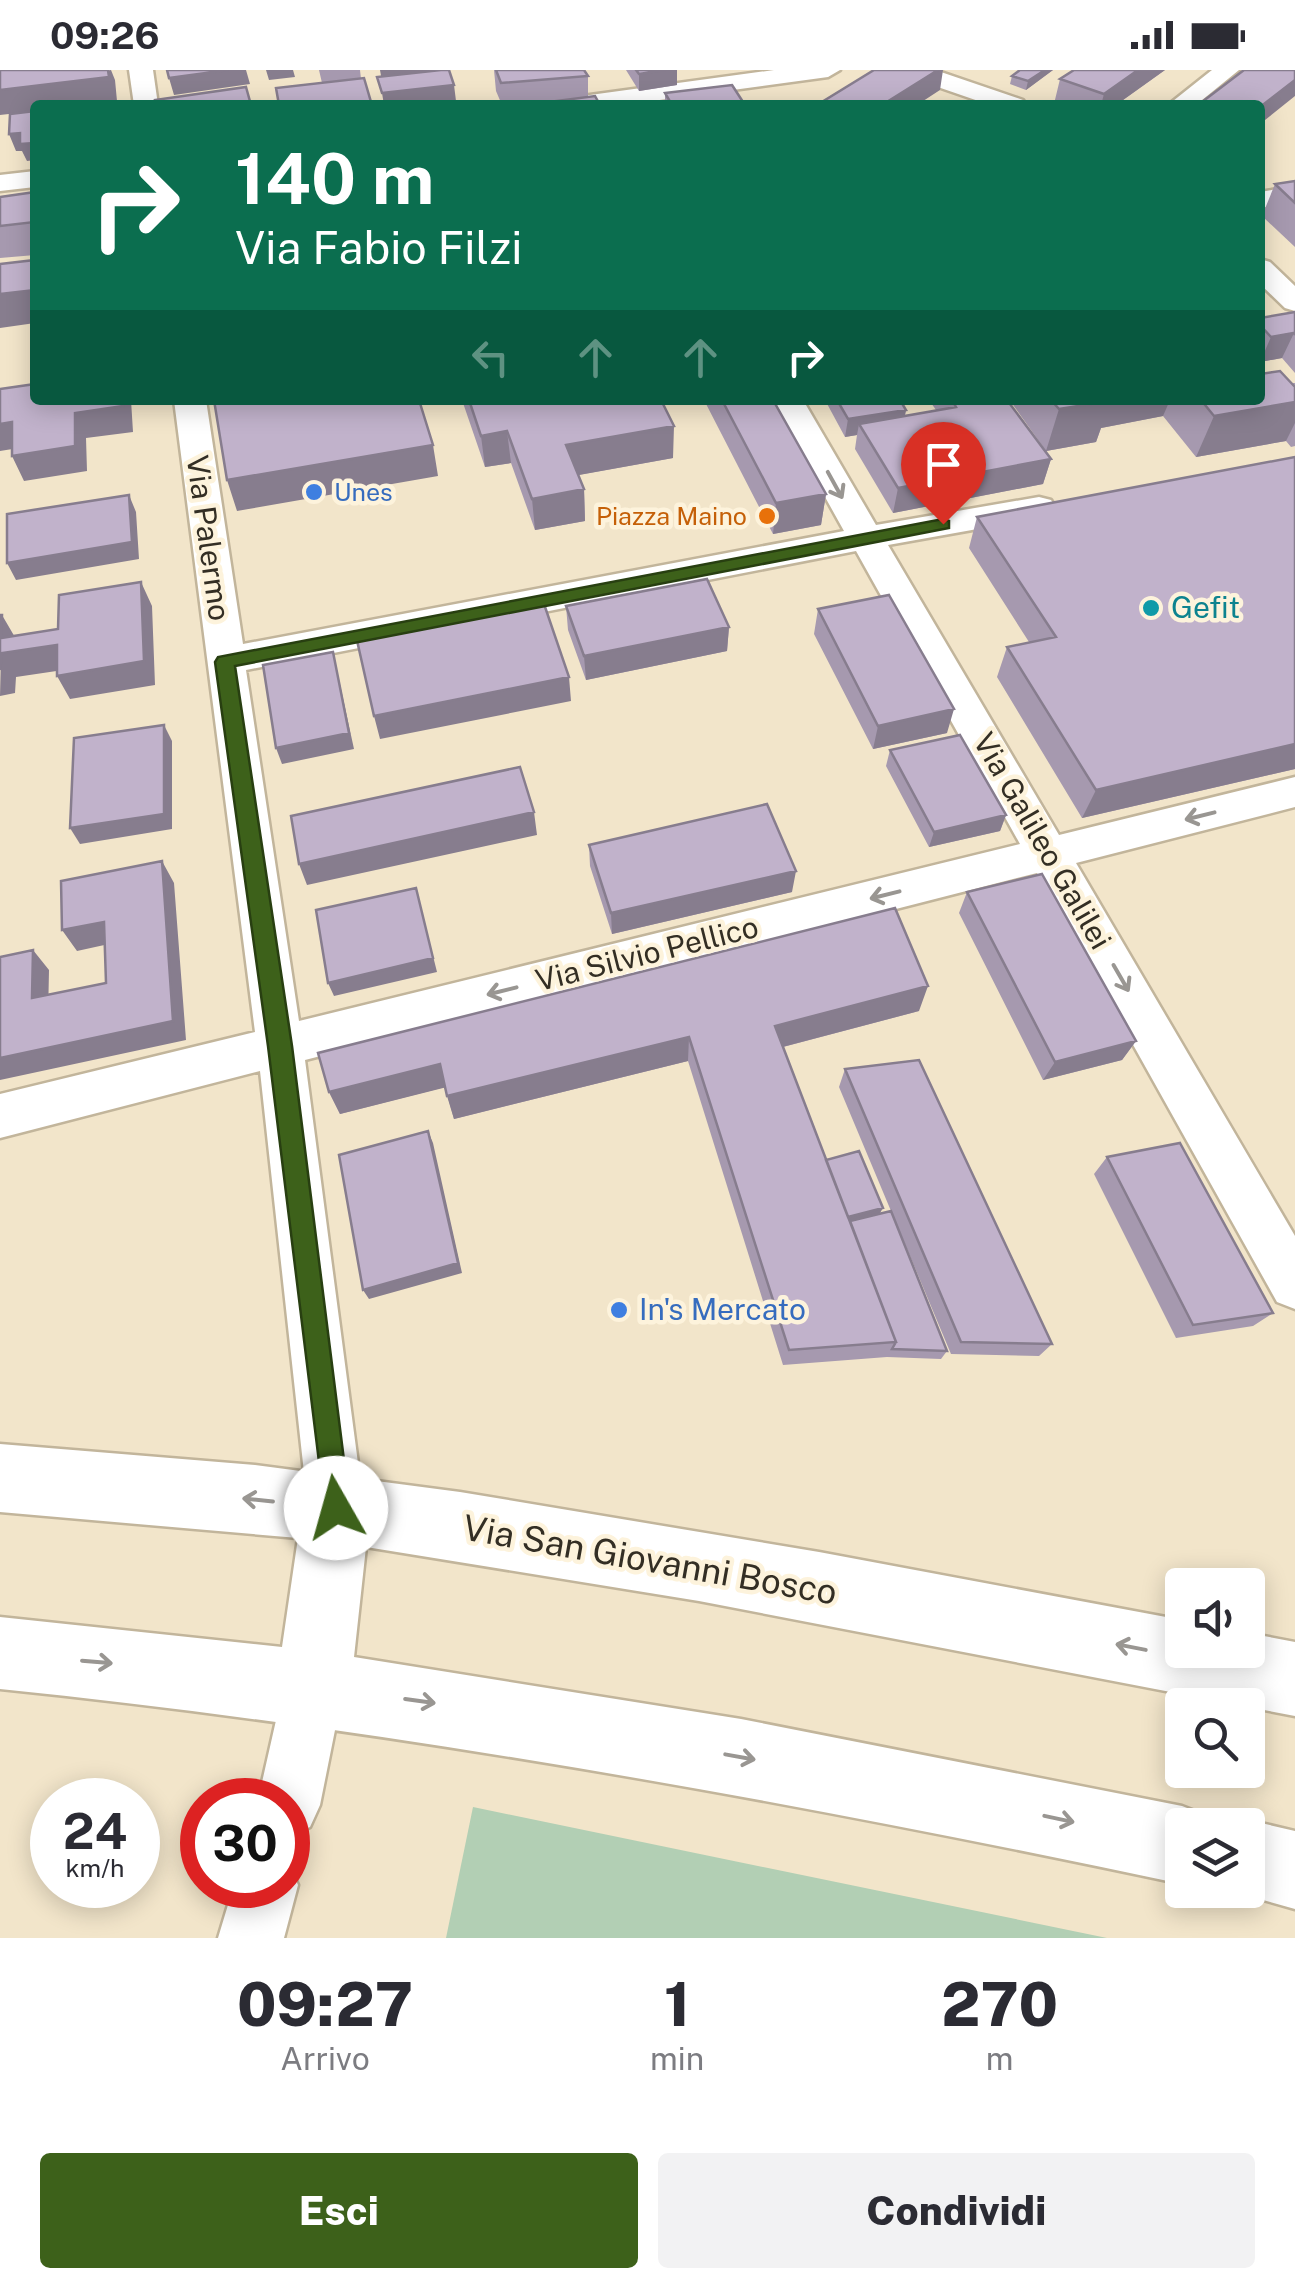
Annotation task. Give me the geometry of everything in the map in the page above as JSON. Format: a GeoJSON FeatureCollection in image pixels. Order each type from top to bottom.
{"type":"FeatureCollection","features":[{"type":"Feature","properties":{"kind":"main road","name":"Via San Giovanni Bosco"},"geometry":{"type":"LineString","coordinates":[[0,1478],[336,1508],[796,1585],[1295,1679]]}},
{"type":"Feature","properties":{"kind":"main road"},"geometry":{"type":"LineString","coordinates":[[314,1686],[336,1508]]}},
{"type":"Feature","properties":{"kind":"main road"},"geometry":{"type":"LineString","coordinates":[[0,1653],[314,1686],[476,1709],[943,1794],[1165,1842]]}},
{"type":"Feature","properties":{"kind":"main road"},"geometry":{"type":"LineString","coordinates":[[1265,1863],[1295,1870]]}},
{"type":"Feature","properties":{"kind":"street"},"geometry":{"type":"LineString","coordinates":[[141,70],[145,100]]}},
{"type":"Feature","properties":{"kind":"street"},"geometry":{"type":"LineString","coordinates":[[597,70],[614,100]]}},
{"type":"Feature","properties":{"kind":"street"},"geometry":{"type":"LineString","coordinates":[[628,100],[828,70]]}},
{"type":"Feature","properties":{"kind":"street"},"geometry":{"type":"LineString","coordinates":[[911,70],[999,100]]}},
{"type":"Feature","properties":{"kind":"street"},"geometry":{"type":"LineString","coordinates":[[1187,100],[1227,70]]}},
{"type":"Feature","properties":{"kind":"street"},"geometry":{"type":"LineString","coordinates":[[0,183],[30,179]]}},
{"type":"Feature","properties":{"kind":"street"},"geometry":{"type":"LineString","coordinates":[[1265,199],[1295,194]]}},
{"type":"Feature","properties":{"kind":"street"},"geometry":{"type":"LineString","coordinates":[[1265,273],[1295,302]]}},
{"type":"Feature","properties":{"kind":"street","name":"Via Palermo"},"geometry":{"type":"LineString","coordinates":[[191,405],[280,1046],[336,1508]]}},
{"type":"Feature","properties":{"kind":"street","name":"Via Galileo Galilei"},"geometry":{"type":"LineString","coordinates":[[791,405],[1295,1284]]}},
{"type":"Feature","properties":{"kind":"street"},"geometry":{"type":"LineString","coordinates":[[225,662],[865,538],[1080,501]]}},
{"type":"Feature","properties":{"kind":"street","name":"Via Silvio Pellico"},"geometry":{"type":"LineString","coordinates":[[0,1116],[1295,792]]}},
{"type":"Feature","properties":{"kind":"street"},"geometry":{"type":"LineString","coordinates":[[294,1778],[314,1686]]}},
{"type":"Feature","properties":{"kind":"street"},"geometry":{"type":"LineString","coordinates":[[250,1938],[259,1908]]}},
{"type":"Feature","properties":{"kind":"green space"},"geometry":{"type":"Polygon","coordinates":[[[473,1807],[1107,1938],[446,1938],[473,1807]]]}},
{"type":"Feature","properties":{"kind":"building"},"geometry":{"type":"Polygon","coordinates":[[[0,70],[108,70],[109,77],[0,90],[0,70]]]}},
{"type":"Feature","properties":{"kind":"building"},"geometry":{"type":"Polygon","coordinates":[[[167,70],[228,70],[169,78],[167,70]]]}},
{"type":"Feature","properties":{"kind":"building"},"geometry":{"type":"Polygon","coordinates":[[[449,70],[454,85],[382,93],[377,77],[449,70]]]}},
{"type":"Feature","properties":{"kind":"building"},"geometry":{"type":"Polygon","coordinates":[[[496,70],[584,70],[588,76],[501,83],[496,70]]]}},
{"type":"Feature","properties":{"kind":"building"},"geometry":{"type":"Polygon","coordinates":[[[874,70],[938,70],[890,100],[825,100],[874,70]]]}},
{"type":"Feature","properties":{"kind":"building"},"geometry":{"type":"Polygon","coordinates":[[[1020,70],[1045,70],[1028,81],[1012,76],[1020,70]]]}},
{"type":"Feature","properties":{"kind":"building"},"geometry":{"type":"Polygon","coordinates":[[[1074,70],[1138,70],[1104,94],[1060,79],[1074,70]]]}},
{"type":"Feature","properties":{"kind":"building"},"geometry":{"type":"Polygon","coordinates":[[[1244,70],[1295,70],[1295,80],[1265,103],[1265,100],[1205,100],[1244,70]]]}},
{"type":"Feature","properties":{"kind":"building"},"geometry":{"type":"Polygon","coordinates":[[[364,78],[370,100],[278,100],[276,88],[364,78]]]}},
{"type":"Feature","properties":{"kind":"building"},"geometry":{"type":"Polygon","coordinates":[[[732,85],[742,100],[669,100],[665,93],[732,85]]]}},
{"type":"Feature","properties":{"kind":"building"},"geometry":{"type":"Polygon","coordinates":[[[246,87],[250,100],[155,100],[246,87]]]}},
{"type":"Feature","properties":{"kind":"building"},"geometry":{"type":"Polygon","coordinates":[[[595,96],[597,100],[564,100],[595,96]]]}},
{"type":"Feature","properties":{"kind":"building"},"geometry":{"type":"Polygon","coordinates":[[[30,112],[30,143],[20,144],[20,133],[9,134],[10,114],[30,112]]]}},
{"type":"Feature","properties":{"kind":"building"},"geometry":{"type":"Polygon","coordinates":[[[1295,181],[1295,203],[1275,184],[1295,181]]]}},
{"type":"Feature","properties":{"kind":"building"},"geometry":{"type":"Polygon","coordinates":[[[30,193],[30,223],[0,226],[0,197],[30,193]]]}},
{"type":"Feature","properties":{"kind":"building"},"geometry":{"type":"Polygon","coordinates":[[[30,261],[30,291],[0,294],[0,264],[30,261]]]}},
{"type":"Feature","properties":{"kind":"building"},"geometry":{"type":"Polygon","coordinates":[[[1295,312],[1295,335],[1271,337],[1265,330],[1265,317],[1295,312]]]}},
{"type":"Feature","properties":{"kind":"building"},"geometry":{"type":"Polygon","coordinates":[[[1280,371],[1295,387],[1295,402],[1214,416],[1205,405],[1265,405],[1265,373],[1280,371]]]}},
{"type":"Feature","properties":{"kind":"building"},"geometry":{"type":"Polygon","coordinates":[[[30,385],[30,405],[123,406],[75,413],[75,446],[12,456],[12,422],[0,424],[0,389],[30,385]]]}},
{"type":"Feature","properties":{"kind":"building"},"geometry":{"type":"Polygon","coordinates":[[[215,405],[421,405],[433,445],[227,480],[215,405]]]}},
{"type":"Feature","properties":{"kind":"building"},"geometry":{"type":"Polygon","coordinates":[[[471,405],[664,405],[674,426],[566,445],[584,489],[532,499],[507,431],[481,436],[471,405]]]}},
{"type":"Feature","properties":{"kind":"building"},"geometry":{"type":"Polygon","coordinates":[[[725,405],[776,405],[826,494],[776,503],[725,405]]]}},
{"type":"Feature","properties":{"kind":"building"},"geometry":{"type":"Polygon","coordinates":[[[840,405],[903,405],[906,410],[848,419],[840,405]]]}},
{"type":"Feature","properties":{"kind":"building"},"geometry":{"type":"Polygon","coordinates":[[[1011,405],[1051,459],[898,488],[859,424],[956,407],[1011,405]]]}},
{"type":"Feature","properties":{"kind":"building","name":"Gefit"},"geometry":{"type":"Polygon","coordinates":[[[1295,457],[1295,744],[1096,790],[1007,647],[1056,637],[977,517],[1295,457]]]}},
{"type":"Feature","properties":{"kind":"building"},"geometry":{"type":"Polygon","coordinates":[[[129,495],[132,542],[7,563],[7,514],[129,495]]]}},
{"type":"Feature","properties":{"kind":"building"},"geometry":{"type":"Polygon","coordinates":[[[707,579],[729,627],[584,656],[566,606],[707,579]]]}},
{"type":"Feature","properties":{"kind":"building"},"geometry":{"type":"Polygon","coordinates":[[[141,582],[144,661],[57,676],[57,645],[2,653],[0,670],[0,615],[1,638],[58,629],[59,595],[141,582]]]}},
{"type":"Feature","properties":{"kind":"building"},"geometry":{"type":"Polygon","coordinates":[[[889,595],[954,709],[878,726],[818,609],[889,595]]]}},
{"type":"Feature","properties":{"kind":"building"},"geometry":{"type":"Polygon","coordinates":[[[543,601],[569,677],[374,716],[356,636],[543,601]]]}},
{"type":"Feature","properties":{"kind":"building"},"geometry":{"type":"Polygon","coordinates":[[[333,652],[349,733],[276,748],[263,665],[333,652]]]}},
{"type":"Feature","properties":{"kind":"building"},"geometry":{"type":"Polygon","coordinates":[[[164,725],[164,814],[70,828],[74,738],[164,725]]]}},
{"type":"Feature","properties":{"kind":"building"},"geometry":{"type":"Polygon","coordinates":[[[960,735],[1006,815],[934,832],[890,750],[960,735]]]}},
{"type":"Feature","properties":{"kind":"building"},"geometry":{"type":"Polygon","coordinates":[[[520,767],[534,812],[299,864],[291,816],[520,767]]]}},
{"type":"Feature","properties":{"kind":"building"},"geometry":{"type":"Polygon","coordinates":[[[767,804],[796,871],[611,913],[589,845],[767,804]]]}},
{"type":"Feature","properties":{"kind":"building"},"geometry":{"type":"Polygon","coordinates":[[[162,861],[173,1021],[0,1058],[0,957],[33,950],[32,998],[106,983],[104,922],[62,930],[61,881],[162,861]]]}},
{"type":"Feature","properties":{"kind":"building"},"geometry":{"type":"Polygon","coordinates":[[[1042,874],[1136,1041],[1055,1062],[967,892],[1042,874]]]}},
{"type":"Feature","properties":{"kind":"building"},"geometry":{"type":"Polygon","coordinates":[[[416,888],[433,958],[328,983],[316,910],[416,888]]]}},
{"type":"Feature","properties":{"kind":"building"},"geometry":{"type":"Polygon","coordinates":[[[895,908],[928,986],[775,1026],[896,1342],[789,1350],[689,1037],[447,1096],[440,1064],[329,1092],[318,1053],[895,908]]]}},
{"type":"Feature","properties":{"kind":"building"},"geometry":{"type":"Polygon","coordinates":[[[919,1060],[1052,1344],[961,1342],[845,1069],[919,1060]]]}},
{"type":"Feature","properties":{"kind":"building"},"geometry":{"type":"Polygon","coordinates":[[[428,1131],[458,1263],[363,1290],[339,1155],[428,1131]]]}},
{"type":"Feature","properties":{"kind":"building"},"geometry":{"type":"Polygon","coordinates":[[[1180,1143],[1273,1313],[1193,1325],[1107,1157],[1180,1143]]]}},
{"type":"Feature","properties":{"kind":"building"},"geometry":{"type":"Polygon","coordinates":[[[859,1151],[883,1208],[848,1217],[826,1160],[859,1151]]]}},
{"type":"Feature","properties":{"kind":"building"},"geometry":{"type":"Polygon","coordinates":[[[891,1211],[947,1351],[892,1349],[896,1342],[850,1221],[891,1211]]]}},
{"type":"Feature","properties":{"kind":"place","name":"Unes"},"geometry":{"type":"Point","coordinates":[314,492]}},
{"type":"Feature","properties":{"kind":"place","name":"Piazza Maino"},"geometry":{"type":"Point","coordinates":[767,516]}},
{"type":"Feature","properties":{"kind":"place","name":"Gefit"},"geometry":{"type":"Point","coordinates":[1151,608]}},
{"type":"Feature","properties":{"kind":"place","name":"In's Mercato"},"geometry":{"type":"Point","coordinates":[619,1310]}},
{"type":"Feature","properties":{"kind":"route"},"geometry":{"type":"LineString","coordinates":[[336,1508],[280,1046],[225,662],[943,524]]}}]}
